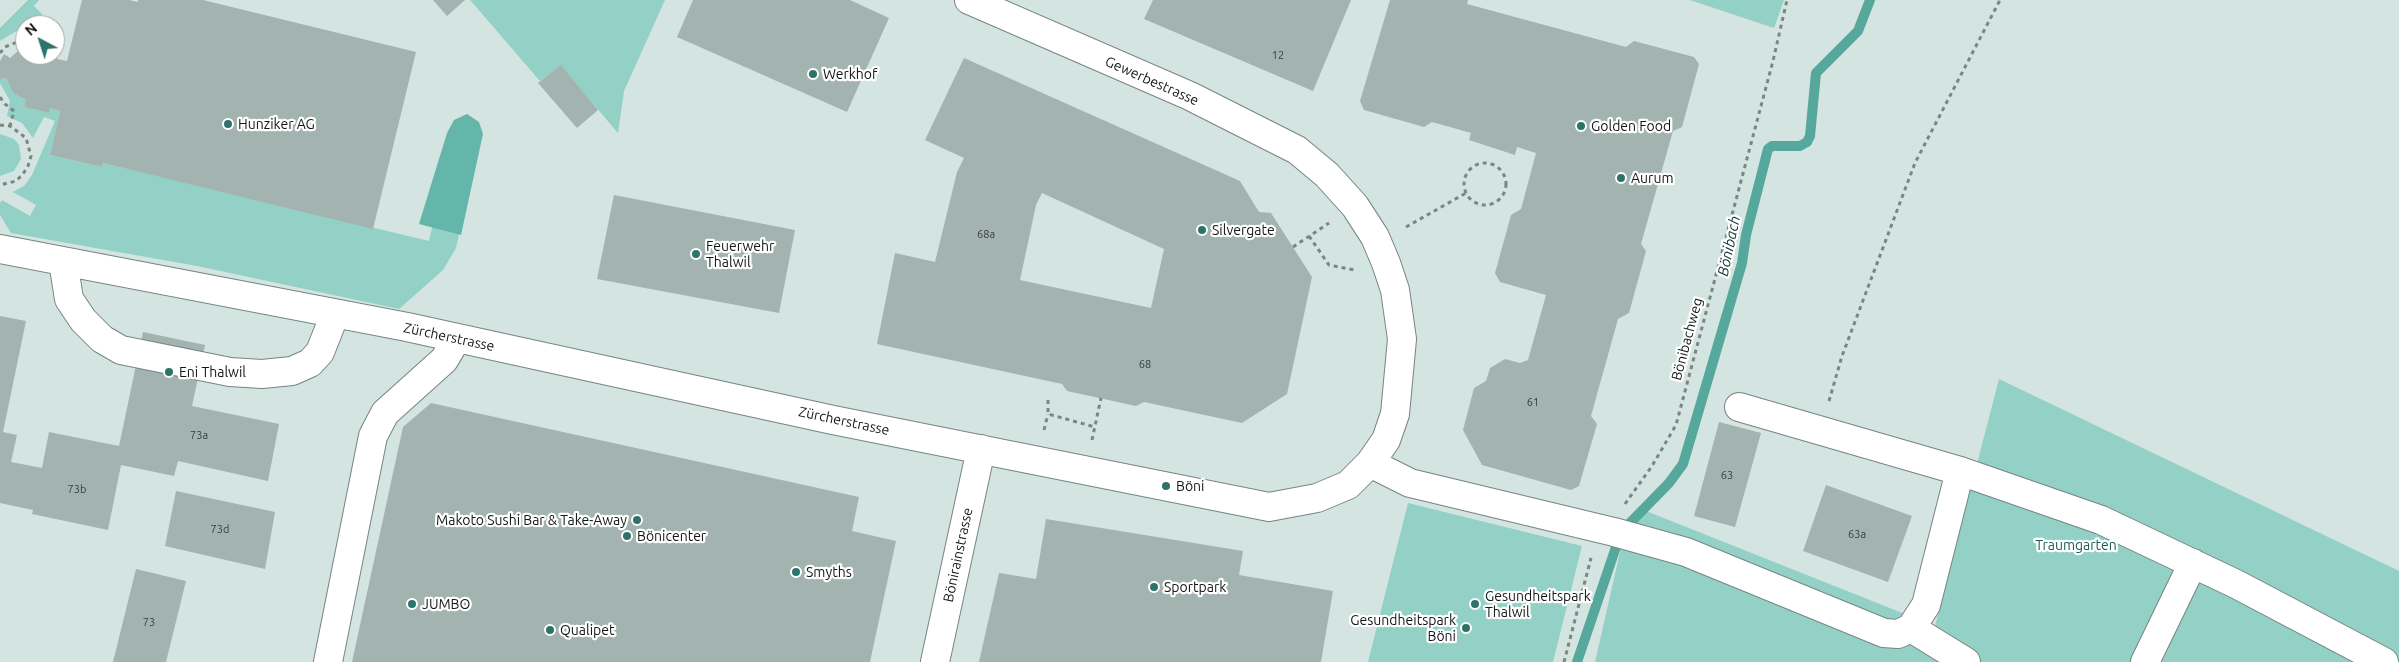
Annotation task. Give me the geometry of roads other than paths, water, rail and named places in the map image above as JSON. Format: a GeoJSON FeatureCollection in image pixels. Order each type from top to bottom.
{"type":"FeatureCollection","features":[{"type":"Feature","properties":{"kind":"street","name":"Gewerbestrasse"},"geometry":{"type":"LineString","coordinates":[[969,0],[1190,96],[1298,150],[1328,175]]}},
{"type":"Feature","properties":{"kind":"street","name":"Zürcherstrasse"},"geometry":{"type":"LineString","coordinates":[[0,250],[457,338],[833,420],[1269,507],[1317,498],[1348,485],[1370,463],[1386,440],[1395,414],[1402,339],[1395,290],[1375,237],[1354,206],[1328,175]]}},
{"type":"Feature","properties":{"kind":"street"},"geometry":{"type":"LineString","coordinates":[[63,261],[69,299],[83,320],[102,339],[121,350],[221,370],[262,374],[292,371],[310,363],[320,352],[336,314]]}},
{"type":"Feature","properties":{"kind":"street"},"geometry":{"type":"LineString","coordinates":[[328,662],[373,436],[385,413],[444,360],[457,338]]}},
{"type":"Feature","properties":{"kind":"street"},"geometry":{"type":"LineString","coordinates":[[1739,407],[1960,471],[2101,520],[2193,563],[2384,662]]}},
{"type":"Feature","properties":{"kind":"street","name":"Bönirainstrasse"},"geometry":{"type":"LineString","coordinates":[[934,662],[981,449]]}},
{"type":"Feature","properties":{"kind":"street"},"geometry":{"type":"LineString","coordinates":[[1370,463],[1410,483],[1686,552],[1884,633],[1898,634],[1911,628],[1926,605],[1960,471]]}},
{"type":"Feature","properties":{"kind":"street"},"geometry":{"type":"LineString","coordinates":[[2145,662],[2193,563]]}},
{"type":"Feature","properties":{"kind":"street"},"geometry":{"type":"LineString","coordinates":[[1911,628],[1966,662]]}},
{"type":"Feature","properties":{"kind":"waterway","name":"Bönibach"},"geometry":{"type":"LineString","coordinates":[[1628,525],[1669,483],[1683,464],[1742,263],[1746,235],[1768,149],[1772,146],[1800,146],[1807,142],[1810,136],[1816,73],[1858,31],[1870,0]]}},
{"type":"Feature","properties":{"kind":"waterway","name":"Bönibach"},"geometry":{"type":"LineString","coordinates":[[1577,662],[1617,544]]}},
{"type":"Feature","properties":{"kind":"place","name":"Werkhof"},"geometry":{"type":"Point","coordinates":[813,74]}},
{"type":"Feature","properties":{"kind":"place","name":"Hunziker AG"},"geometry":{"type":"Point","coordinates":[228,124]}},
{"type":"Feature","properties":{"kind":"place","name":"Golden Food"},"geometry":{"type":"Point","coordinates":[1581,126]}},
{"type":"Feature","properties":{"kind":"place","name":"Aurum"},"geometry":{"type":"Point","coordinates":[1621,178]}},
{"type":"Feature","properties":{"kind":"place","name":"Silvergate"},"geometry":{"type":"Point","coordinates":[1202,230]}},
{"type":"Feature","properties":{"kind":"place","name":"Feuerwehr Thalwil"},"geometry":{"type":"Point","coordinates":[696,254]}},
{"type":"Feature","properties":{"kind":"place","name":"Eni Thalwil"},"geometry":{"type":"Point","coordinates":[169,372]}},
{"type":"Feature","properties":{"kind":"place","name":"Böni"},"geometry":{"type":"Point","coordinates":[1166,486]}},
{"type":"Feature","properties":{"kind":"place","name":"Makoto Sushi Bar & Take-Away"},"geometry":{"type":"Point","coordinates":[637,520]}},
{"type":"Feature","properties":{"kind":"place","name":"Bönicenter"},"geometry":{"type":"Point","coordinates":[627,536]}},
{"type":"Feature","properties":{"kind":"place","name":"Smyths"},"geometry":{"type":"Point","coordinates":[796,572]}},
{"type":"Feature","properties":{"kind":"place","name":"Sportpark"},"geometry":{"type":"Point","coordinates":[1154,587]}},
{"type":"Feature","properties":{"kind":"place","name":"JUMBO"},"geometry":{"type":"Point","coordinates":[412,604]}},
{"type":"Feature","properties":{"kind":"place","name":"Gesundheitspark Thalwil"},"geometry":{"type":"Point","coordinates":[1475,604]}},
{"type":"Feature","properties":{"kind":"place","name":"Gesundheitspark Böni"},"geometry":{"type":"Point","coordinates":[1466,628]}},
{"type":"Feature","properties":{"kind":"place","name":"Qualipet"},"geometry":{"type":"Point","coordinates":[550,630]}},
{"type":"Feature","properties":{"kind":"park label","name":"Traumgarten"},"geometry":{"type":"Point","coordinates":[2076,545]}}]}
